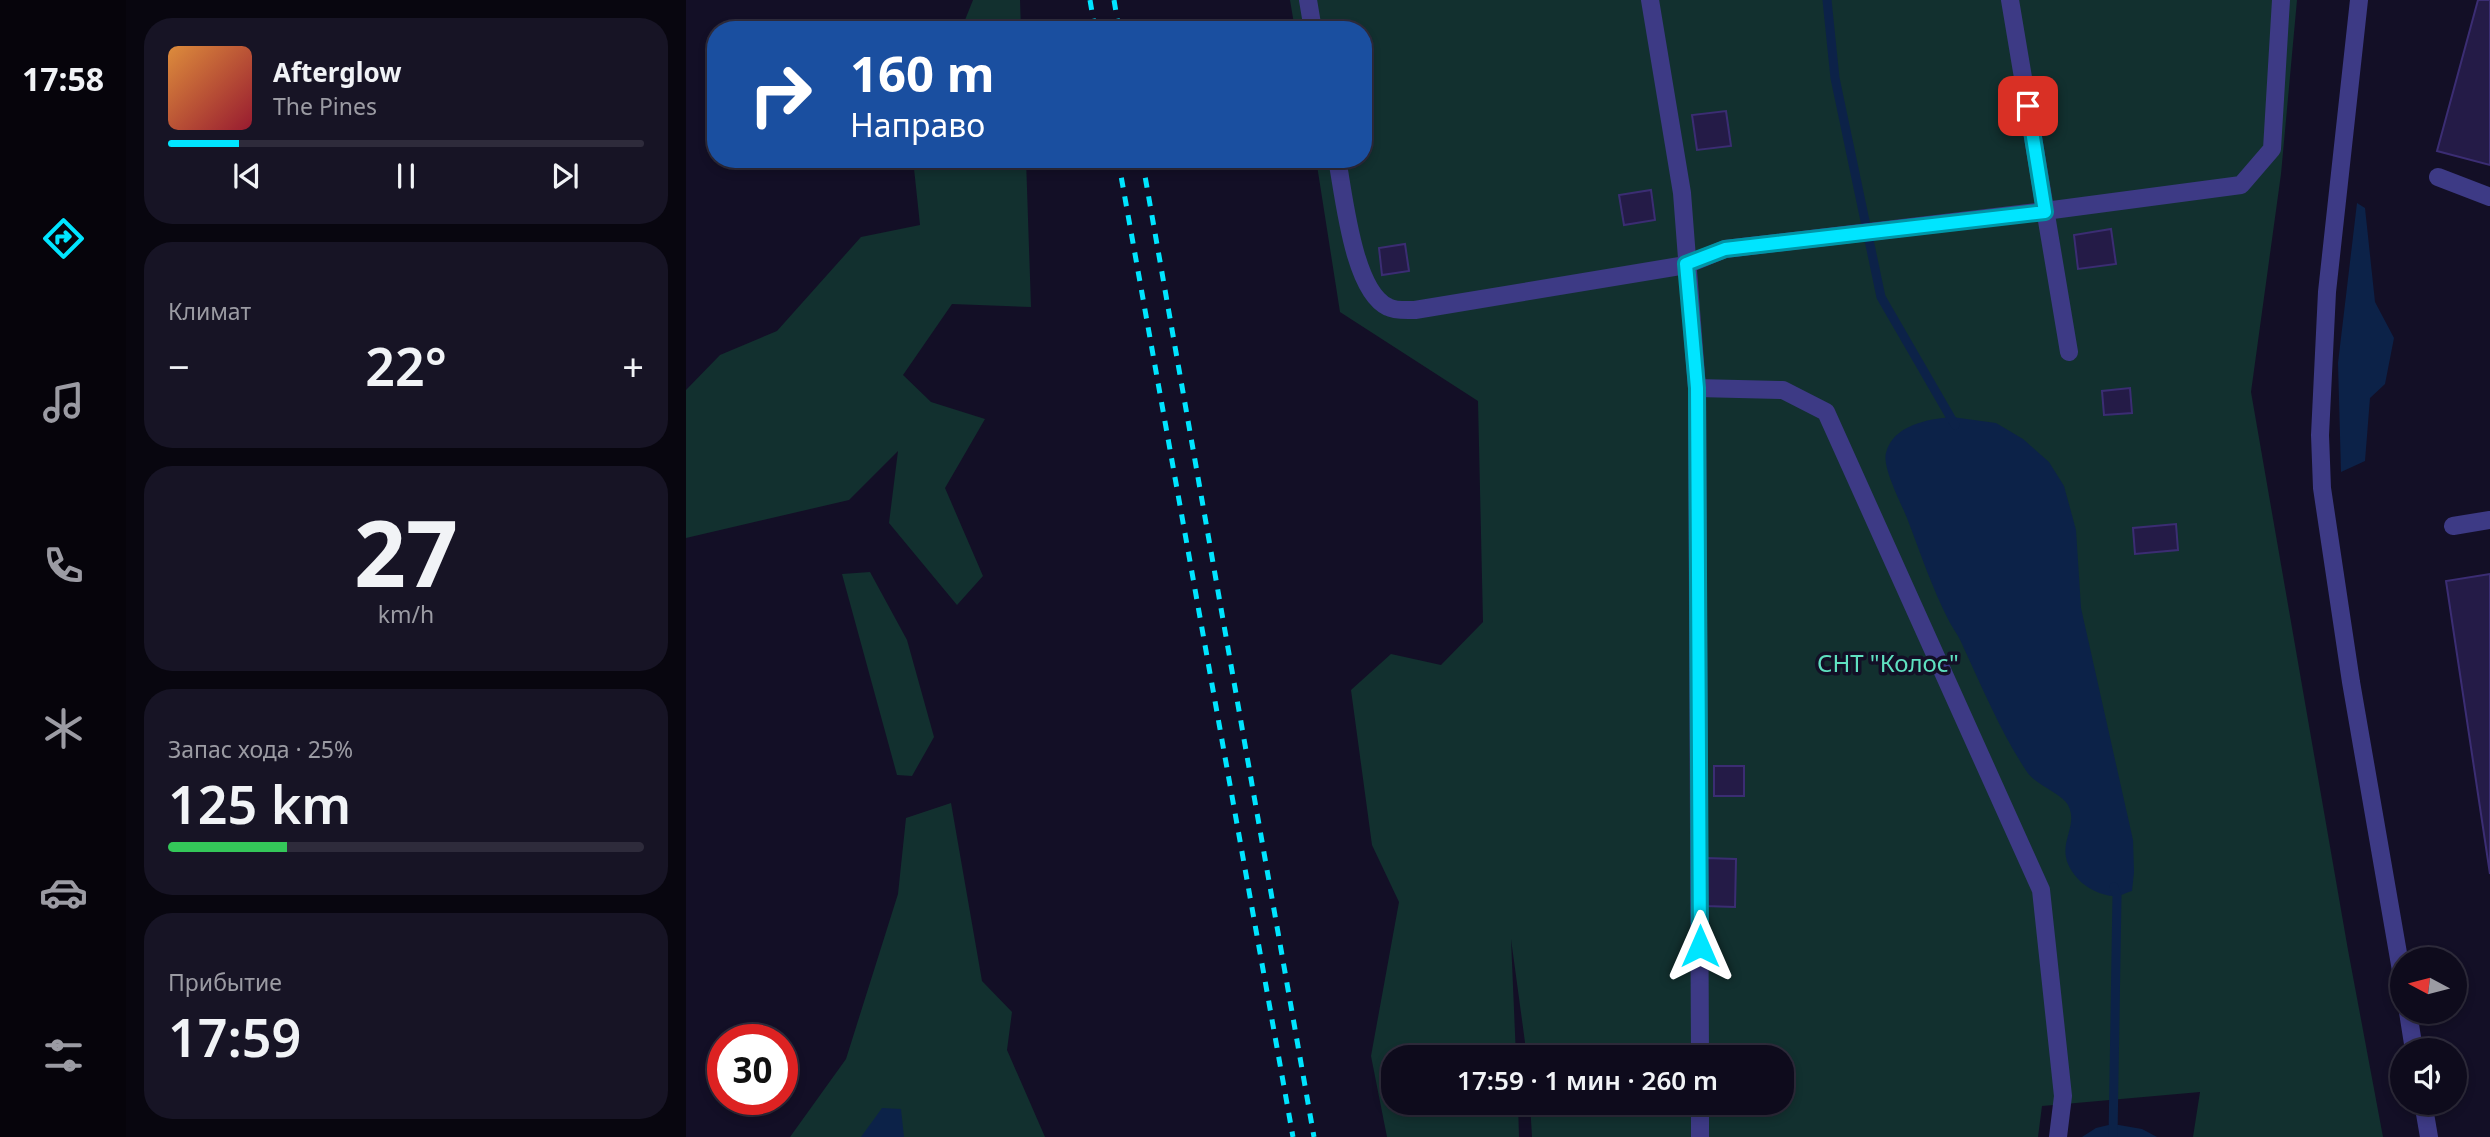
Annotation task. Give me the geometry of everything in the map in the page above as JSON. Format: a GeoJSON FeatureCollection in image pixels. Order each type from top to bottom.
{"type":"FeatureCollection","features":[{"type":"Feature","properties":{"kind":"street"},"geometry":{"type":"LineString","coordinates":[[1308,0],[1312,21]]}},
{"type":"Feature","properties":{"kind":"street"},"geometry":{"type":"LineString","coordinates":[[1650,0],[1682,193],[1697,388],[1700,1045]]}},
{"type":"Feature","properties":{"kind":"street"},"geometry":{"type":"LineString","coordinates":[[2010,0],[2069,352]]}},
{"type":"Feature","properties":{"kind":"street"},"geometry":{"type":"LineString","coordinates":[[1339,168],[1356,258],[1370,292],[1389,308],[1415,310],[1686,264],[1725,249],[2241,186],[2272,149],[2281,0]]}},
{"type":"Feature","properties":{"kind":"street"},"geometry":{"type":"LineString","coordinates":[[2359,0],[2327,292],[2320,435],[2322,488],[2351,682],[2397,947]]}},
{"type":"Feature","properties":{"kind":"street"},"geometry":{"type":"LineString","coordinates":[[2438,177],[2490,197]]}},
{"type":"Feature","properties":{"kind":"street"},"geometry":{"type":"LineString","coordinates":[[1697,388],[1783,390],[1826,412],[2041,890],[2063,1096],[2058,1137]]}},
{"type":"Feature","properties":{"kind":"street"},"geometry":{"type":"LineString","coordinates":[[2453,526],[2490,520]]}},
{"type":"Feature","properties":{"kind":"street"},"geometry":{"type":"LineString","coordinates":[[1700,1115],[1700,1137]]}},
{"type":"Feature","properties":{"kind":"street"},"geometry":{"type":"LineString","coordinates":[[2425,1115],[2429,1137]]}},
{"type":"Feature","properties":{"kind":"green space"},"geometry":{"type":"Polygon","coordinates":[[[973,0],[1020,0],[1021,21],[965,21],[973,0]]]}},
{"type":"Feature","properties":{"kind":"green space","name":"СНТ \"Колос\""},"geometry":{"type":"Polygon","coordinates":[[[1290,0],[2297,0],[2281,174],[2251,392],[2383,1137],[2193,1137],[2200,1092],[2042,1106],[2038,1137],[1532,1137],[1531,1115],[1794,1115],[1794,1045],[1525,1045],[1511,939],[1515,1045],[1381,1045],[1381,1107],[1371,1056],[1399,902],[1372,845],[1351,690],[1391,654],[1441,665],[1483,622],[1478,401],[1340,312],[1317,168],[1372,168],[1372,21],[1294,21],[1290,0]]]}},
{"type":"Feature","properties":{"kind":"green space"},"geometry":{"type":"Polygon","coordinates":[[[914,168],[1026,168],[1031,307],[952,304],[903,375],[931,402],[985,419],[945,488],[983,576],[957,605],[889,523],[898,451],[849,500],[686,538],[686,390],[720,355],[777,331],[861,237],[920,225],[914,168]]]}},
{"type":"Feature","properties":{"kind":"green space"},"geometry":{"type":"Polygon","coordinates":[[[870,572],[907,640],[934,737],[912,776],[897,775],[842,574],[870,572]]]}},
{"type":"Feature","properties":{"kind":"green space"},"geometry":{"type":"Polygon","coordinates":[[[951,803],[982,981],[1012,1012],[1007,1050],[1045,1137],[790,1137],[846,1059],[898,894],[906,818],[951,803]]]}},
{"type":"Feature","properties":{"kind":"green space","name":"СНТ \"Колос\""},"geometry":{"type":"Polygon","coordinates":[[[1383,1115],[1518,1115],[1519,1137],[1387,1137],[1383,1115]]]}},
{"type":"Feature","properties":{"kind":"water"},"geometry":{"type":"Polygon","coordinates":[[[2357,203],[2365,208],[2375,302],[2394,338],[2385,384],[2370,398],[2365,461],[2341,472],[2338,363],[2357,203]]]}},
{"type":"Feature","properties":{"kind":"water"},"geometry":{"type":"Polygon","coordinates":[[[1952,417],[1996,423],[2023,439],[2049,462],[2064,486],[2076,530],[2081,608],[2133,840],[2132,891],[2111,896],[2090,889],[2070,868],[2066,857],[2071,823],[2068,805],[2031,777],[2009,742],[1943,608],[1893,485],[1886,453],[1896,436],[1913,425],[1952,417]]]}},
{"type":"Feature","properties":{"kind":"water"},"geometry":{"type":"Polygon","coordinates":[[[882,1108],[901,1109],[904,1137],[861,1137],[882,1108]]]}},
{"type":"Feature","properties":{"kind":"water"},"geometry":{"type":"Polygon","coordinates":[[[2113,1124],[2142,1129],[2157,1137],[2082,1137],[2096,1128],[2113,1124]]]}},
{"type":"Feature","properties":{"kind":"building"},"geometry":{"type":"Polygon","coordinates":[[[2478,0],[2490,0],[2490,165],[2437,151],[2478,0]]]}},
{"type":"Feature","properties":{"kind":"building"},"geometry":{"type":"Polygon","coordinates":[[[1726,111],[1731,146],[1697,150],[1692,115],[1726,111]]]}},
{"type":"Feature","properties":{"kind":"building"},"geometry":{"type":"Polygon","coordinates":[[[1651,190],[1655,220],[1624,225],[1619,195],[1651,190]]]}},
{"type":"Feature","properties":{"kind":"building"},"geometry":{"type":"Polygon","coordinates":[[[2111,229],[2116,264],[2078,269],[2074,235],[2111,229]]]}},
{"type":"Feature","properties":{"kind":"building"},"geometry":{"type":"Polygon","coordinates":[[[1405,244],[1409,271],[1382,275],[1379,248],[1405,244]]]}},
{"type":"Feature","properties":{"kind":"building"},"geometry":{"type":"Polygon","coordinates":[[[2130,388],[2132,413],[2104,415],[2102,391],[2130,388]]]}},
{"type":"Feature","properties":{"kind":"building"},"geometry":{"type":"Polygon","coordinates":[[[2176,524],[2178,550],[2135,554],[2133,528],[2176,524]]]}},
{"type":"Feature","properties":{"kind":"building"},"geometry":{"type":"Polygon","coordinates":[[[2490,574],[2490,874],[2446,581],[2490,574]]]}},
{"type":"Feature","properties":{"kind":"building"},"geometry":{"type":"Polygon","coordinates":[[[1714,766],[1744,766],[1744,796],[1714,796],[1714,766]]]}},
{"type":"Feature","properties":{"kind":"building"},"geometry":{"type":"Polygon","coordinates":[[[1706,858],[1736,859],[1735,907],[1705,906],[1706,858]]]}},
{"type":"Feature","properties":{"kind":"waterway"},"geometry":{"type":"LineString","coordinates":[[1827,0],[1835,78],[1881,297],[1955,425]]}},
{"type":"Feature","properties":{"kind":"waterway"},"geometry":{"type":"LineString","coordinates":[[2113,1137],[2117,896],[2114,887]]}},
{"type":"Feature","properties":{"kind":"railway"},"geometry":{"type":"LineString","coordinates":[[1090,0],[1094,21]]}},
{"type":"Feature","properties":{"kind":"railway"},"geometry":{"type":"LineString","coordinates":[[1114,0],[1118,21]]}},
{"type":"Feature","properties":{"kind":"railway"},"geometry":{"type":"LineString","coordinates":[[1120,168],[1293,1137]]}},
{"type":"Feature","properties":{"kind":"railway"},"geometry":{"type":"LineString","coordinates":[[1144,168],[1314,1137]]}},
{"type":"Feature","properties":{"kind":"route"},"geometry":{"type":"LineString","coordinates":[[1700,946],[1697,388],[1686,264],[1725,249],[2045,212],[2028,106]]}}]}
